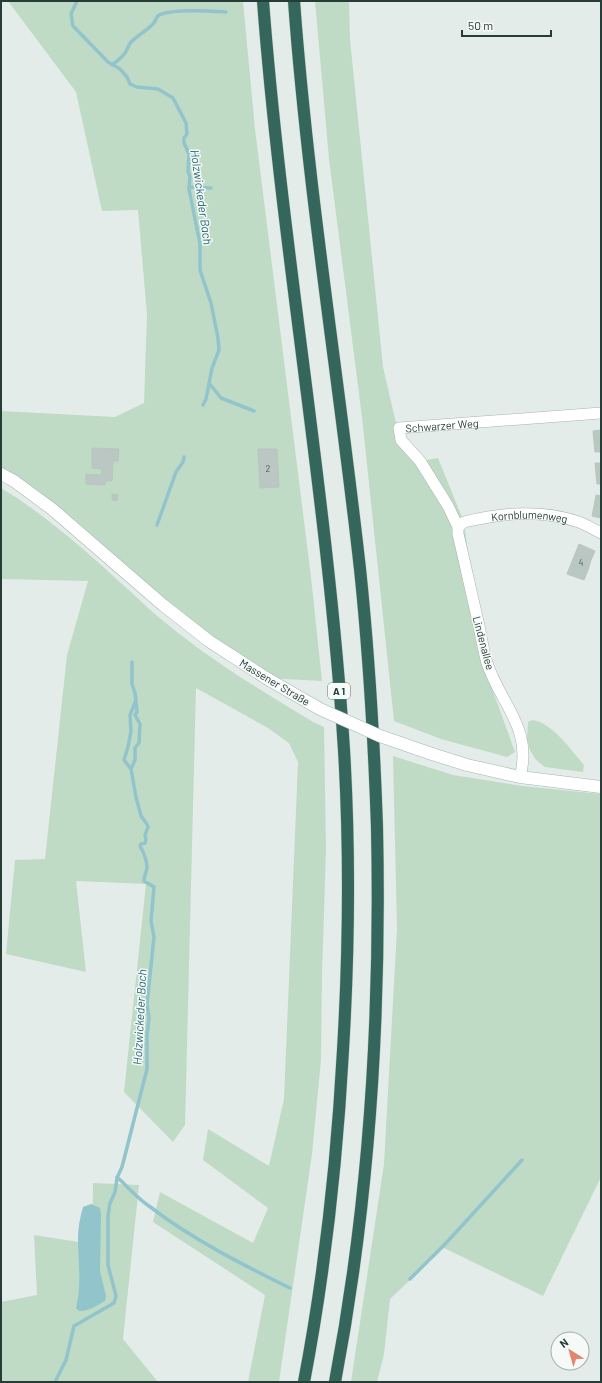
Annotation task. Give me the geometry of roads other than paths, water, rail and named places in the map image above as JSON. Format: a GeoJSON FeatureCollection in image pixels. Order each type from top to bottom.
{"type":"FeatureCollection","features":[{"type":"Feature","properties":{"kind":"highway","name":"A 1"},"geometry":{"type":"LineString","coordinates":[[263,1],[269,79],[281,189],[329,572],[344,754],[349,904],[339,1121],[323,1270],[304,1382]]}},
{"type":"Feature","properties":{"kind":"highway"},"geometry":{"type":"LineString","coordinates":[[294,1],[299,73],[311,185],[360,571],[375,753],[379,904],[376,1018],[362,1197],[354,1266],[335,1382]]}},
{"type":"Feature","properties":{"kind":"main road","name":"Massener Straße"},"geometry":{"type":"LineString","coordinates":[[1,474],[14,481],[52,509],[163,605],[210,642],[266,678],[320,709],[380,736],[467,765],[520,778],[601,787]]}},
{"type":"Feature","properties":{"kind":"street","name":"Schwarzer Weg"},"geometry":{"type":"LineString","coordinates":[[458,527],[448,506],[420,461],[401,440],[399,428],[601,413]]}},
{"type":"Feature","properties":{"kind":"street","name":"Kornblumenweg"},"geometry":{"type":"LineString","coordinates":[[458,527],[464,522],[514,514],[545,514],[579,522],[601,533]]}},
{"type":"Feature","properties":{"kind":"street","name":"Lindenallee"},"geometry":{"type":"LineString","coordinates":[[458,527],[458,534],[487,662],[496,685],[516,720],[522,740],[523,768],[520,778]]}},
{"type":"Feature","properties":{"kind":"water"},"geometry":{"type":"Polygon","coordinates":[[[91,1204],[100,1208],[101,1214],[100,1271],[106,1296],[105,1301],[99,1305],[79,1311],[76,1308],[79,1291],[79,1226],[83,1207],[91,1204]]]}},
{"type":"Feature","properties":{"kind":"waterway","name":"Holzwickeder Bach"},"geometry":{"type":"LineString","coordinates":[[77,1],[71,14],[73,26],[108,62],[120,69],[127,77],[130,84],[137,87],[158,89],[173,98],[186,123],[187,134],[184,138],[184,143],[189,154],[189,189],[200,244],[200,270],[211,303],[219,350],[212,368],[206,399],[203,405]]}},
{"type":"Feature","properties":{"kind":"waterway"},"geometry":{"type":"LineString","coordinates":[[112,65],[124,54],[129,44],[153,24],[159,15],[173,11],[226,12]]}},
{"type":"Feature","properties":{"kind":"waterway"},"geometry":{"type":"LineString","coordinates":[[189,187],[211,188]]}},
{"type":"Feature","properties":{"kind":"waterway"},"geometry":{"type":"LineString","coordinates":[[209,383],[221,398],[254,411]]}},
{"type":"Feature","properties":{"kind":"waterway","name":"Holzwickeder Bach"},"geometry":{"type":"LineString","coordinates":[[157,525],[176,472],[183,462],[184,457]]}},
{"type":"Feature","properties":{"kind":"waterway","name":"Holzwickeder Bach"},"geometry":{"type":"LineString","coordinates":[[55,1382],[66,1360],[74,1326],[114,1303],[116,1296],[108,1265],[108,1216],[110,1203],[115,1192],[117,1178],[122,1167],[147,1069],[147,1035],[149,1018],[147,1004],[154,937],[151,921],[154,887],[144,881],[147,865],[145,856],[140,846],[141,844],[145,843],[145,835],[148,827],[141,816],[131,769],[124,760],[131,731],[130,715],[136,700],[132,684],[132,662]]}},
{"type":"Feature","properties":{"kind":"waterway"},"geometry":{"type":"LineString","coordinates":[[131,769],[135,760],[135,748],[139,743],[140,724],[135,715],[137,712],[136,702]]}},
{"type":"Feature","properties":{"kind":"waterway"},"geometry":{"type":"LineString","coordinates":[[410,1279],[447,1242],[522,1160]]}},
{"type":"Feature","properties":{"kind":"waterway"},"geometry":{"type":"LineString","coordinates":[[117,1177],[145,1203],[182,1229],[235,1260],[290,1288]]}}]}
